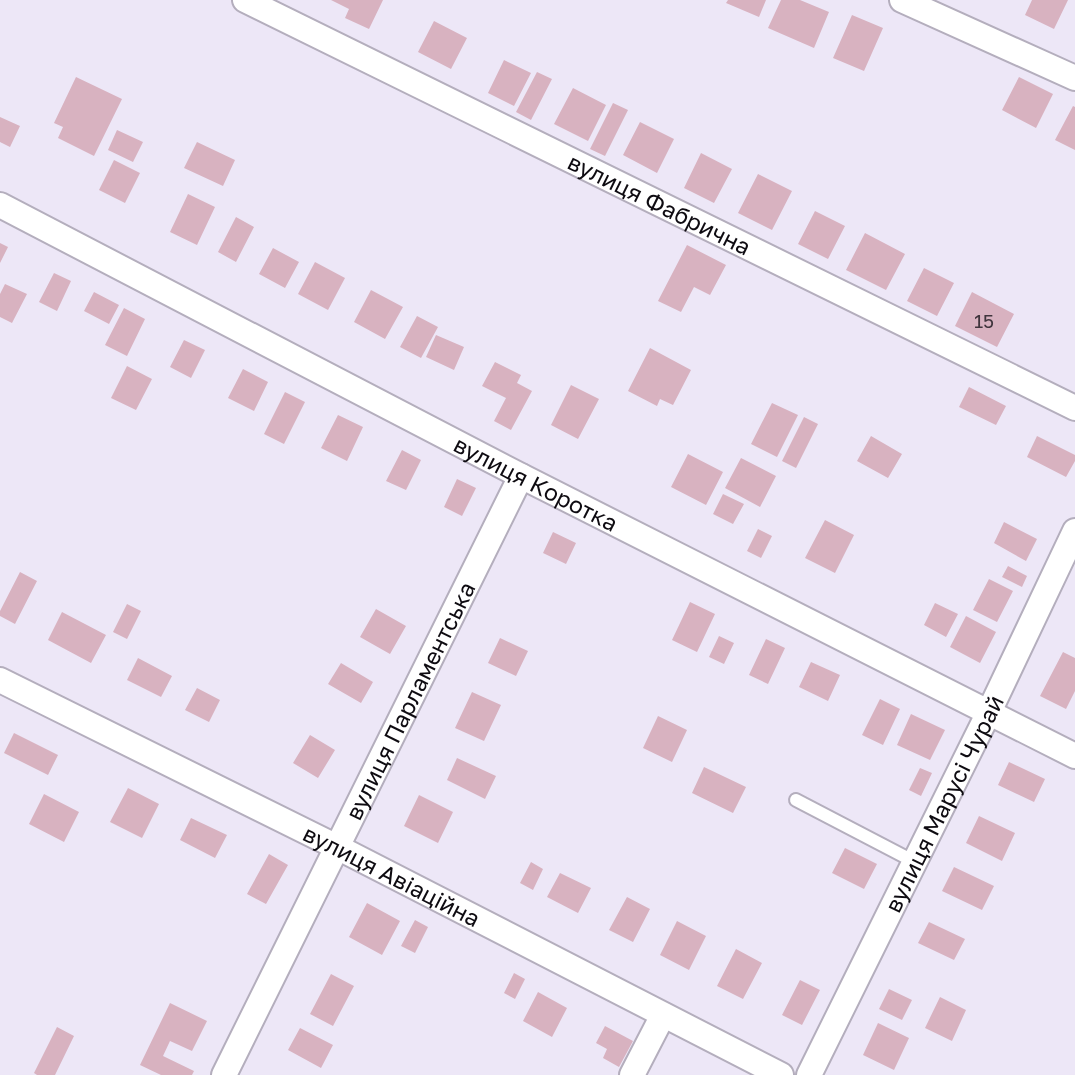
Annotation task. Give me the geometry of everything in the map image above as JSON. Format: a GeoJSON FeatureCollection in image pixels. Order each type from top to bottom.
{"type":"FeatureCollection","features":[{"type":"Feature","properties":{"kind":"street","name":"вулиця Фабрична"},"geometry":{"type":"LineString","coordinates":[[245,0],[1075,408]]}},
{"type":"Feature","properties":{"kind":"street"},"geometry":{"type":"LineString","coordinates":[[902,0],[1075,78]]}},
{"type":"Feature","properties":{"kind":"street","name":"вулиця Коротка"},"geometry":{"type":"LineString","coordinates":[[0,205],[521,477],[1075,756]]}},
{"type":"Feature","properties":{"kind":"street","name":"вулиця Парламентська"},"geometry":{"type":"LineString","coordinates":[[224,1075],[521,477]]}},
{"type":"Feature","properties":{"kind":"street","name":"вулиця Марусі Чурай"},"geometry":{"type":"LineString","coordinates":[[809,1075],[988,714],[1075,531]]}},
{"type":"Feature","properties":{"kind":"street","name":"вулиця Авіаційна"},"geometry":{"type":"LineString","coordinates":[[0,680],[337,847],[781,1075]]}},
{"type":"Feature","properties":{"kind":"street"},"geometry":{"type":"LineString","coordinates":[[632,1075],[663,1015]]}},
{"type":"Feature","properties":{"kind":"lane"},"geometry":{"type":"LineString","coordinates":[[796,800],[915,862]]}},
{"type":"Feature","properties":{"kind":"building"},"geometry":{"type":"Polygon","coordinates":[[[331,0],[383,0],[369,29],[345,18],[349,9],[331,0]]]}},
{"type":"Feature","properties":{"kind":"building"},"geometry":{"type":"Polygon","coordinates":[[[728,0],[766,0],[759,17],[726,3],[728,0]]]}},
{"type":"Feature","properties":{"kind":"building"},"geometry":{"type":"Polygon","coordinates":[[[781,0],[800,0],[829,12],[814,48],[768,28],[781,0]]]}},
{"type":"Feature","properties":{"kind":"building"},"geometry":{"type":"Polygon","coordinates":[[[1032,0],[1068,0],[1054,29],[1025,15],[1032,0]]]}},
{"type":"Feature","properties":{"kind":"building"},"geometry":{"type":"Polygon","coordinates":[[[852,15],[883,28],[864,71],[833,58],[852,15]]]}},
{"type":"Feature","properties":{"kind":"building"},"geometry":{"type":"Polygon","coordinates":[[[434,21],[467,38],[451,69],[418,52],[434,21]]]}},
{"type":"Feature","properties":{"kind":"building"},"geometry":{"type":"Polygon","coordinates":[[[504,60],[531,73],[514,106],[488,93],[504,60]]]}},
{"type":"Feature","properties":{"kind":"building"},"geometry":{"type":"Polygon","coordinates":[[[537,72],[552,79],[531,120],[516,112],[537,72]]]}},
{"type":"Feature","properties":{"kind":"building"},"geometry":{"type":"Polygon","coordinates":[[[76,77],[122,99],[94,156],[58,138],[63,127],[54,123],[76,77]]]}},
{"type":"Feature","properties":{"kind":"building"},"geometry":{"type":"Polygon","coordinates":[[[1019,77],[1053,94],[1036,128],[1002,110],[1019,77]]]}},
{"type":"Feature","properties":{"kind":"building"},"geometry":{"type":"Polygon","coordinates":[[[573,88],[606,105],[588,141],[554,124],[573,88]]]}},
{"type":"Feature","properties":{"kind":"building"},"geometry":{"type":"Polygon","coordinates":[[[613,103],[628,110],[605,156],[590,149],[613,103]]]}},
{"type":"Feature","properties":{"kind":"building"},"geometry":{"type":"Polygon","coordinates":[[[1073,106],[1075,107],[1075,150],[1055,140],[1073,106]]]}},
{"type":"Feature","properties":{"kind":"building"},"geometry":{"type":"Polygon","coordinates":[[[0,117],[20,126],[10,147],[0,142],[0,117]]]}},
{"type":"Feature","properties":{"kind":"building"},"geometry":{"type":"Polygon","coordinates":[[[640,122],[674,139],[657,173],[623,155],[640,122]]]}},
{"type":"Feature","properties":{"kind":"building"},"geometry":{"type":"Polygon","coordinates":[[[117,130],[143,142],[133,162],[108,150],[117,130]]]}},
{"type":"Feature","properties":{"kind":"building"},"geometry":{"type":"Polygon","coordinates":[[[197,142],[235,160],[223,186],[184,168],[197,142]]]}},
{"type":"Feature","properties":{"kind":"building"},"geometry":{"type":"Polygon","coordinates":[[[701,153],[732,169],[714,203],[684,188],[701,153]]]}},
{"type":"Feature","properties":{"kind":"building"},"geometry":{"type":"Polygon","coordinates":[[[114,160],[140,173],[125,203],[99,190],[114,160]]]}},
{"type":"Feature","properties":{"kind":"building"},"geometry":{"type":"Polygon","coordinates":[[[758,174],[792,191],[772,230],[738,213],[758,174]]]}},
{"type":"Feature","properties":{"kind":"building"},"geometry":{"type":"Polygon","coordinates":[[[188,194],[215,207],[197,245],[170,232],[188,194]]]}},
{"type":"Feature","properties":{"kind":"building"},"geometry":{"type":"Polygon","coordinates":[[[815,211],[845,226],[828,259],[798,244],[815,211]]]}},
{"type":"Feature","properties":{"kind":"building"},"geometry":{"type":"Polygon","coordinates":[[[236,217],[254,227],[236,262],[218,252],[236,217]]]}},
{"type":"Feature","properties":{"kind":"building"},"geometry":{"type":"Polygon","coordinates":[[[865,233],[905,254],[886,290],[846,270],[865,233]]]}},
{"type":"Feature","properties":{"kind":"building"},"geometry":{"type":"Polygon","coordinates":[[[0,243],[8,247],[0,263],[0,243]]]}},
{"type":"Feature","properties":{"kind":"building"},"geometry":{"type":"Polygon","coordinates":[[[687,245],[726,265],[710,295],[694,287],[681,312],[658,301],[687,245]]]}},
{"type":"Feature","properties":{"kind":"building"},"geometry":{"type":"Polygon","coordinates":[[[273,248],[299,262],[285,288],[259,274],[273,248]]]}},
{"type":"Feature","properties":{"kind":"building"},"geometry":{"type":"Polygon","coordinates":[[[315,262],[345,278],[328,310],[298,294],[315,262]]]}},
{"type":"Feature","properties":{"kind":"building"},"geometry":{"type":"Polygon","coordinates":[[[924,268],[954,283],[937,316],[907,301],[924,268]]]}},
{"type":"Feature","properties":{"kind":"building"},"geometry":{"type":"Polygon","coordinates":[[[54,273],[71,281],[57,311],[39,302],[54,273]]]}},
{"type":"Feature","properties":{"kind":"building"},"geometry":{"type":"Polygon","coordinates":[[[5,284],[27,294],[12,323],[0,317],[0,294],[5,284]]]}},
{"type":"Feature","properties":{"kind":"building"},"geometry":{"type":"Polygon","coordinates":[[[371,290],[403,307],[385,339],[354,322],[371,290]]]}},
{"type":"Feature","properties":{"kind":"building"},"geometry":{"type":"Polygon","coordinates":[[[94,292],[119,305],[109,324],[84,311],[94,292]]]}},
{"type":"Feature","properties":{"kind":"building"},"geometry":{"type":"Polygon","coordinates":[[[972,292],[1014,314],[997,347],[955,326],[972,292]]]}},
{"type":"Feature","properties":{"kind":"building"},"geometry":{"type":"Polygon","coordinates":[[[124,308],[145,319],[127,356],[105,345],[124,308]]]}},
{"type":"Feature","properties":{"kind":"building"},"geometry":{"type":"Polygon","coordinates":[[[417,316],[438,327],[421,358],[400,347],[417,316]]]}},
{"type":"Feature","properties":{"kind":"building"},"geometry":{"type":"Polygon","coordinates":[[[436,335],[464,347],[454,370],[426,357],[436,335]]]}},
{"type":"Feature","properties":{"kind":"building"},"geometry":{"type":"Polygon","coordinates":[[[184,340],[205,350],[191,378],[170,367],[184,340]]]}},
{"type":"Feature","properties":{"kind":"building"},"geometry":{"type":"Polygon","coordinates":[[[650,348],[691,370],[673,405],[660,399],[657,406],[628,391],[650,348]]]}},
{"type":"Feature","properties":{"kind":"building"},"geometry":{"type":"Polygon","coordinates":[[[495,362],[521,375],[517,383],[532,391],[511,430],[494,421],[506,398],[482,386],[495,362]]]}},
{"type":"Feature","properties":{"kind":"building"},"geometry":{"type":"Polygon","coordinates":[[[127,366],[152,379],[136,410],[111,398],[127,366]]]}},
{"type":"Feature","properties":{"kind":"building"},"geometry":{"type":"Polygon","coordinates":[[[243,369],[268,382],[254,411],[228,398],[243,369]]]}},
{"type":"Feature","properties":{"kind":"building"},"geometry":{"type":"Polygon","coordinates":[[[571,385],[599,399],[578,439],[551,425],[571,385]]]}},
{"type":"Feature","properties":{"kind":"building"},"geometry":{"type":"Polygon","coordinates":[[[969,387],[1006,406],[996,425],[959,407],[969,387]]]}},
{"type":"Feature","properties":{"kind":"building"},"geometry":{"type":"Polygon","coordinates":[[[285,392],[305,402],[284,444],[264,434],[285,392]]]}},
{"type":"Feature","properties":{"kind":"building"},"geometry":{"type":"Polygon","coordinates":[[[772,403],[798,415],[777,457],[751,444],[772,403]]]}},
{"type":"Feature","properties":{"kind":"building"},"geometry":{"type":"Polygon","coordinates":[[[338,415],[363,427],[347,461],[321,448],[338,415]]]}},
{"type":"Feature","properties":{"kind":"building"},"geometry":{"type":"Polygon","coordinates":[[[804,417],[818,424],[796,468],[782,461],[804,417]]]}},
{"type":"Feature","properties":{"kind":"building"},"geometry":{"type":"Polygon","coordinates":[[[871,436],[902,454],[888,478],[857,461],[871,436]]]}},
{"type":"Feature","properties":{"kind":"building"},"geometry":{"type":"Polygon","coordinates":[[[1037,436],[1075,455],[1075,461],[1066,477],[1027,457],[1037,436]]]}},
{"type":"Feature","properties":{"kind":"building"},"geometry":{"type":"Polygon","coordinates":[[[402,450],[421,460],[406,490],[386,481],[402,450]]]}},
{"type":"Feature","properties":{"kind":"building"},"geometry":{"type":"Polygon","coordinates":[[[688,454],[723,472],[706,505],[671,487],[688,454]]]}},
{"type":"Feature","properties":{"kind":"building"},"geometry":{"type":"Polygon","coordinates":[[[741,458],[776,476],[760,507],[725,488],[741,458]]]}},
{"type":"Feature","properties":{"kind":"building"},"geometry":{"type":"Polygon","coordinates":[[[457,479],[476,488],[462,516],[444,507],[457,479]]]}},
{"type":"Feature","properties":{"kind":"building"},"geometry":{"type":"Polygon","coordinates":[[[723,494],[744,504],[733,524],[713,514],[723,494]]]}},
{"type":"Feature","properties":{"kind":"building"},"geometry":{"type":"Polygon","coordinates":[[[825,520],[854,535],[835,573],[805,558],[825,520]]]}},
{"type":"Feature","properties":{"kind":"building"},"geometry":{"type":"Polygon","coordinates":[[[1004,522],[1037,539],[1026,561],[994,543],[1004,522]]]}},
{"type":"Feature","properties":{"kind":"building"},"geometry":{"type":"Polygon","coordinates":[[[758,529],[772,536],[761,558],[747,551],[758,529]]]}},
{"type":"Feature","properties":{"kind":"building"},"geometry":{"type":"Polygon","coordinates":[[[553,532],[576,543],[566,564],[543,553],[553,532]]]}},
{"type":"Feature","properties":{"kind":"building"},"geometry":{"type":"Polygon","coordinates":[[[1008,566],[1027,576],[1022,587],[1002,577],[1008,566]]]}},
{"type":"Feature","properties":{"kind":"building"},"geometry":{"type":"Polygon","coordinates":[[[20,572],[37,581],[15,624],[0,616],[0,611],[20,572]]]}},
{"type":"Feature","properties":{"kind":"building"},"geometry":{"type":"Polygon","coordinates":[[[989,579],[1013,591],[997,622],[973,610],[989,579]]]}},
{"type":"Feature","properties":{"kind":"building"},"geometry":{"type":"Polygon","coordinates":[[[690,602],[715,614],[697,652],[672,640],[690,602]]]}},
{"type":"Feature","properties":{"kind":"building"},"geometry":{"type":"Polygon","coordinates":[[[935,603],[958,614],[946,637],[924,625],[935,603]]]}},
{"type":"Feature","properties":{"kind":"building"},"geometry":{"type":"Polygon","coordinates":[[[127,604],[141,611],[127,639],[113,632],[127,604]]]}},
{"type":"Feature","properties":{"kind":"building"},"geometry":{"type":"Polygon","coordinates":[[[376,609],[406,626],[390,654],[360,637],[376,609]]]}},
{"type":"Feature","properties":{"kind":"building"},"geometry":{"type":"Polygon","coordinates":[[[62,612],[106,635],[91,663],[48,640],[62,612]]]}},
{"type":"Feature","properties":{"kind":"building"},"geometry":{"type":"Polygon","coordinates":[[[966,616],[996,632],[980,663],[950,647],[966,616]]]}},
{"type":"Feature","properties":{"kind":"building"},"geometry":{"type":"Polygon","coordinates":[[[719,636],[734,643],[724,664],[709,657],[719,636]]]}},
{"type":"Feature","properties":{"kind":"building"},"geometry":{"type":"Polygon","coordinates":[[[500,638],[528,651],[516,676],[488,663],[500,638]]]}},
{"type":"Feature","properties":{"kind":"building"},"geometry":{"type":"Polygon","coordinates":[[[766,639],[785,648],[768,684],[749,675],[766,639]]]}},
{"type":"Feature","properties":{"kind":"building"},"geometry":{"type":"Polygon","coordinates":[[[1063,652],[1075,658],[1075,691],[1066,709],[1040,696],[1063,652]]]}},
{"type":"Feature","properties":{"kind":"building"},"geometry":{"type":"Polygon","coordinates":[[[138,658],[172,676],[161,697],[127,680],[138,658]]]}},
{"type":"Feature","properties":{"kind":"building"},"geometry":{"type":"Polygon","coordinates":[[[811,662],[840,675],[828,701],[799,687],[811,662]]]}},
{"type":"Feature","properties":{"kind":"building"},"geometry":{"type":"Polygon","coordinates":[[[341,663],[373,682],[361,703],[328,684],[341,663]]]}},
{"type":"Feature","properties":{"kind":"building"},"geometry":{"type":"Polygon","coordinates":[[[197,688],[220,700],[209,722],[185,710],[197,688]]]}},
{"type":"Feature","properties":{"kind":"building"},"geometry":{"type":"Polygon","coordinates":[[[472,692],[501,705],[484,741],[455,728],[472,692]]]}},
{"type":"Feature","properties":{"kind":"building"},"geometry":{"type":"Polygon","coordinates":[[[880,699],[900,709],[883,745],[862,735],[880,699]]]}},
{"type":"Feature","properties":{"kind":"building"},"geometry":{"type":"Polygon","coordinates":[[[911,714],[945,730],[930,760],[897,745],[911,714]]]}},
{"type":"Feature","properties":{"kind":"building"},"geometry":{"type":"Polygon","coordinates":[[[658,716],[687,730],[672,762],[643,748],[658,716]]]}},
{"type":"Feature","properties":{"kind":"building"},"geometry":{"type":"Polygon","coordinates":[[[14,733],[58,755],[48,775],[4,753],[14,733]]]}},
{"type":"Feature","properties":{"kind":"building"},"geometry":{"type":"Polygon","coordinates":[[[310,735],[335,750],[318,778],[293,763],[310,735]]]}},
{"type":"Feature","properties":{"kind":"building"},"geometry":{"type":"Polygon","coordinates":[[[457,758],[496,776],[485,799],[447,780],[457,758]]]}},
{"type":"Feature","properties":{"kind":"building"},"geometry":{"type":"Polygon","coordinates":[[[1009,762],[1045,779],[1034,802],[998,785],[1009,762]]]}},
{"type":"Feature","properties":{"kind":"building"},"geometry":{"type":"Polygon","coordinates":[[[704,767],[746,787],[733,813],[692,793],[704,767]]]}},
{"type":"Feature","properties":{"kind":"building"},"geometry":{"type":"Polygon","coordinates":[[[920,768],[932,773],[921,796],[909,790],[920,768]]]}},
{"type":"Feature","properties":{"kind":"building"},"geometry":{"type":"Polygon","coordinates":[[[128,788],[159,804],[142,838],[110,822],[128,788]]]}},
{"type":"Feature","properties":{"kind":"building"},"geometry":{"type":"Polygon","coordinates":[[[44,794],[79,812],[64,842],[29,824],[44,794]]]}},
{"type":"Feature","properties":{"kind":"building"},"geometry":{"type":"Polygon","coordinates":[[[419,795],[453,812],[438,843],[404,826],[419,795]]]}},
{"type":"Feature","properties":{"kind":"building"},"geometry":{"type":"Polygon","coordinates":[[[979,816],[1015,833],[1002,861],[966,843],[979,816]]]}},
{"type":"Feature","properties":{"kind":"building"},"geometry":{"type":"Polygon","coordinates":[[[191,818],[227,835],[215,858],[180,840],[191,818]]]}},
{"type":"Feature","properties":{"kind":"building"},"geometry":{"type":"Polygon","coordinates":[[[845,848],[877,864],[864,889],[832,873],[845,848]]]}},
{"type":"Feature","properties":{"kind":"building"},"geometry":{"type":"Polygon","coordinates":[[[269,854],[288,865],[266,904],[247,894],[269,854]]]}},
{"type":"Feature","properties":{"kind":"building"},"geometry":{"type":"Polygon","coordinates":[[[531,862],[543,869],[533,890],[520,883],[531,862]]]}},
{"type":"Feature","properties":{"kind":"building"},"geometry":{"type":"Polygon","coordinates":[[[954,867],[994,886],[982,910],[942,891],[954,867]]]}},
{"type":"Feature","properties":{"kind":"building"},"geometry":{"type":"Polygon","coordinates":[[[560,873],[591,888],[578,913],[547,897],[560,873]]]}},
{"type":"Feature","properties":{"kind":"building"},"geometry":{"type":"Polygon","coordinates":[[[627,897],[650,909],[633,942],[609,930],[627,897]]]}},
{"type":"Feature","properties":{"kind":"building"},"geometry":{"type":"Polygon","coordinates":[[[367,903],[400,921],[382,955],[349,937],[367,903]]]}},
{"type":"Feature","properties":{"kind":"building"},"geometry":{"type":"Polygon","coordinates":[[[415,920],[428,927],[415,953],[401,946],[415,920]]]}},
{"type":"Feature","properties":{"kind":"building"},"geometry":{"type":"Polygon","coordinates":[[[677,921],[706,936],[689,970],[660,955],[677,921]]]}},
{"type":"Feature","properties":{"kind":"building"},"geometry":{"type":"Polygon","coordinates":[[[929,922],[965,939],[954,960],[918,943],[929,922]]]}},
{"type":"Feature","properties":{"kind":"building"},"geometry":{"type":"Polygon","coordinates":[[[736,949],[762,963],[743,999],[717,986],[736,949]]]}},
{"type":"Feature","properties":{"kind":"building"},"geometry":{"type":"Polygon","coordinates":[[[514,973],[525,979],[515,999],[504,993],[514,973]]]}},
{"type":"Feature","properties":{"kind":"building"},"geometry":{"type":"Polygon","coordinates":[[[331,974],[354,986],[333,1026],[310,1014],[331,974]]]}},
{"type":"Feature","properties":{"kind":"building"},"geometry":{"type":"Polygon","coordinates":[[[800,980],[820,990],[802,1025],[782,1015],[800,980]]]}},
{"type":"Feature","properties":{"kind":"building"},"geometry":{"type":"Polygon","coordinates":[[[889,989],[912,1000],[902,1020],[879,1009],[889,989]]]}},
{"type":"Feature","properties":{"kind":"building"},"geometry":{"type":"Polygon","coordinates":[[[538,992],[567,1008],[552,1037],[523,1021],[538,992]]]}},
{"type":"Feature","properties":{"kind":"building"},"geometry":{"type":"Polygon","coordinates":[[[940,997],[966,1010],[952,1041],[925,1028],[940,997]]]}},
{"type":"Feature","properties":{"kind":"building"},"geometry":{"type":"Polygon","coordinates":[[[170,1003],[207,1021],[192,1051],[170,1041],[163,1056],[194,1071],[192,1075],[161,1075],[140,1065],[170,1003]]]}},
{"type":"Feature","properties":{"kind":"building"},"geometry":{"type":"Polygon","coordinates":[[[878,1023],[909,1038],[894,1070],[863,1055],[878,1023]]]}},
{"type":"Feature","properties":{"kind":"building"},"geometry":{"type":"Polygon","coordinates":[[[605,1026],[633,1041],[619,1067],[603,1058],[607,1049],[596,1043],[605,1026]]]}},
{"type":"Feature","properties":{"kind":"building"},"geometry":{"type":"Polygon","coordinates":[[[57,1027],[74,1036],[55,1075],[37,1075],[34,1073],[57,1027]]]}},
{"type":"Feature","properties":{"kind":"building"},"geometry":{"type":"Polygon","coordinates":[[[300,1028],[333,1045],[321,1068],[288,1050],[300,1028]]]}}]}
